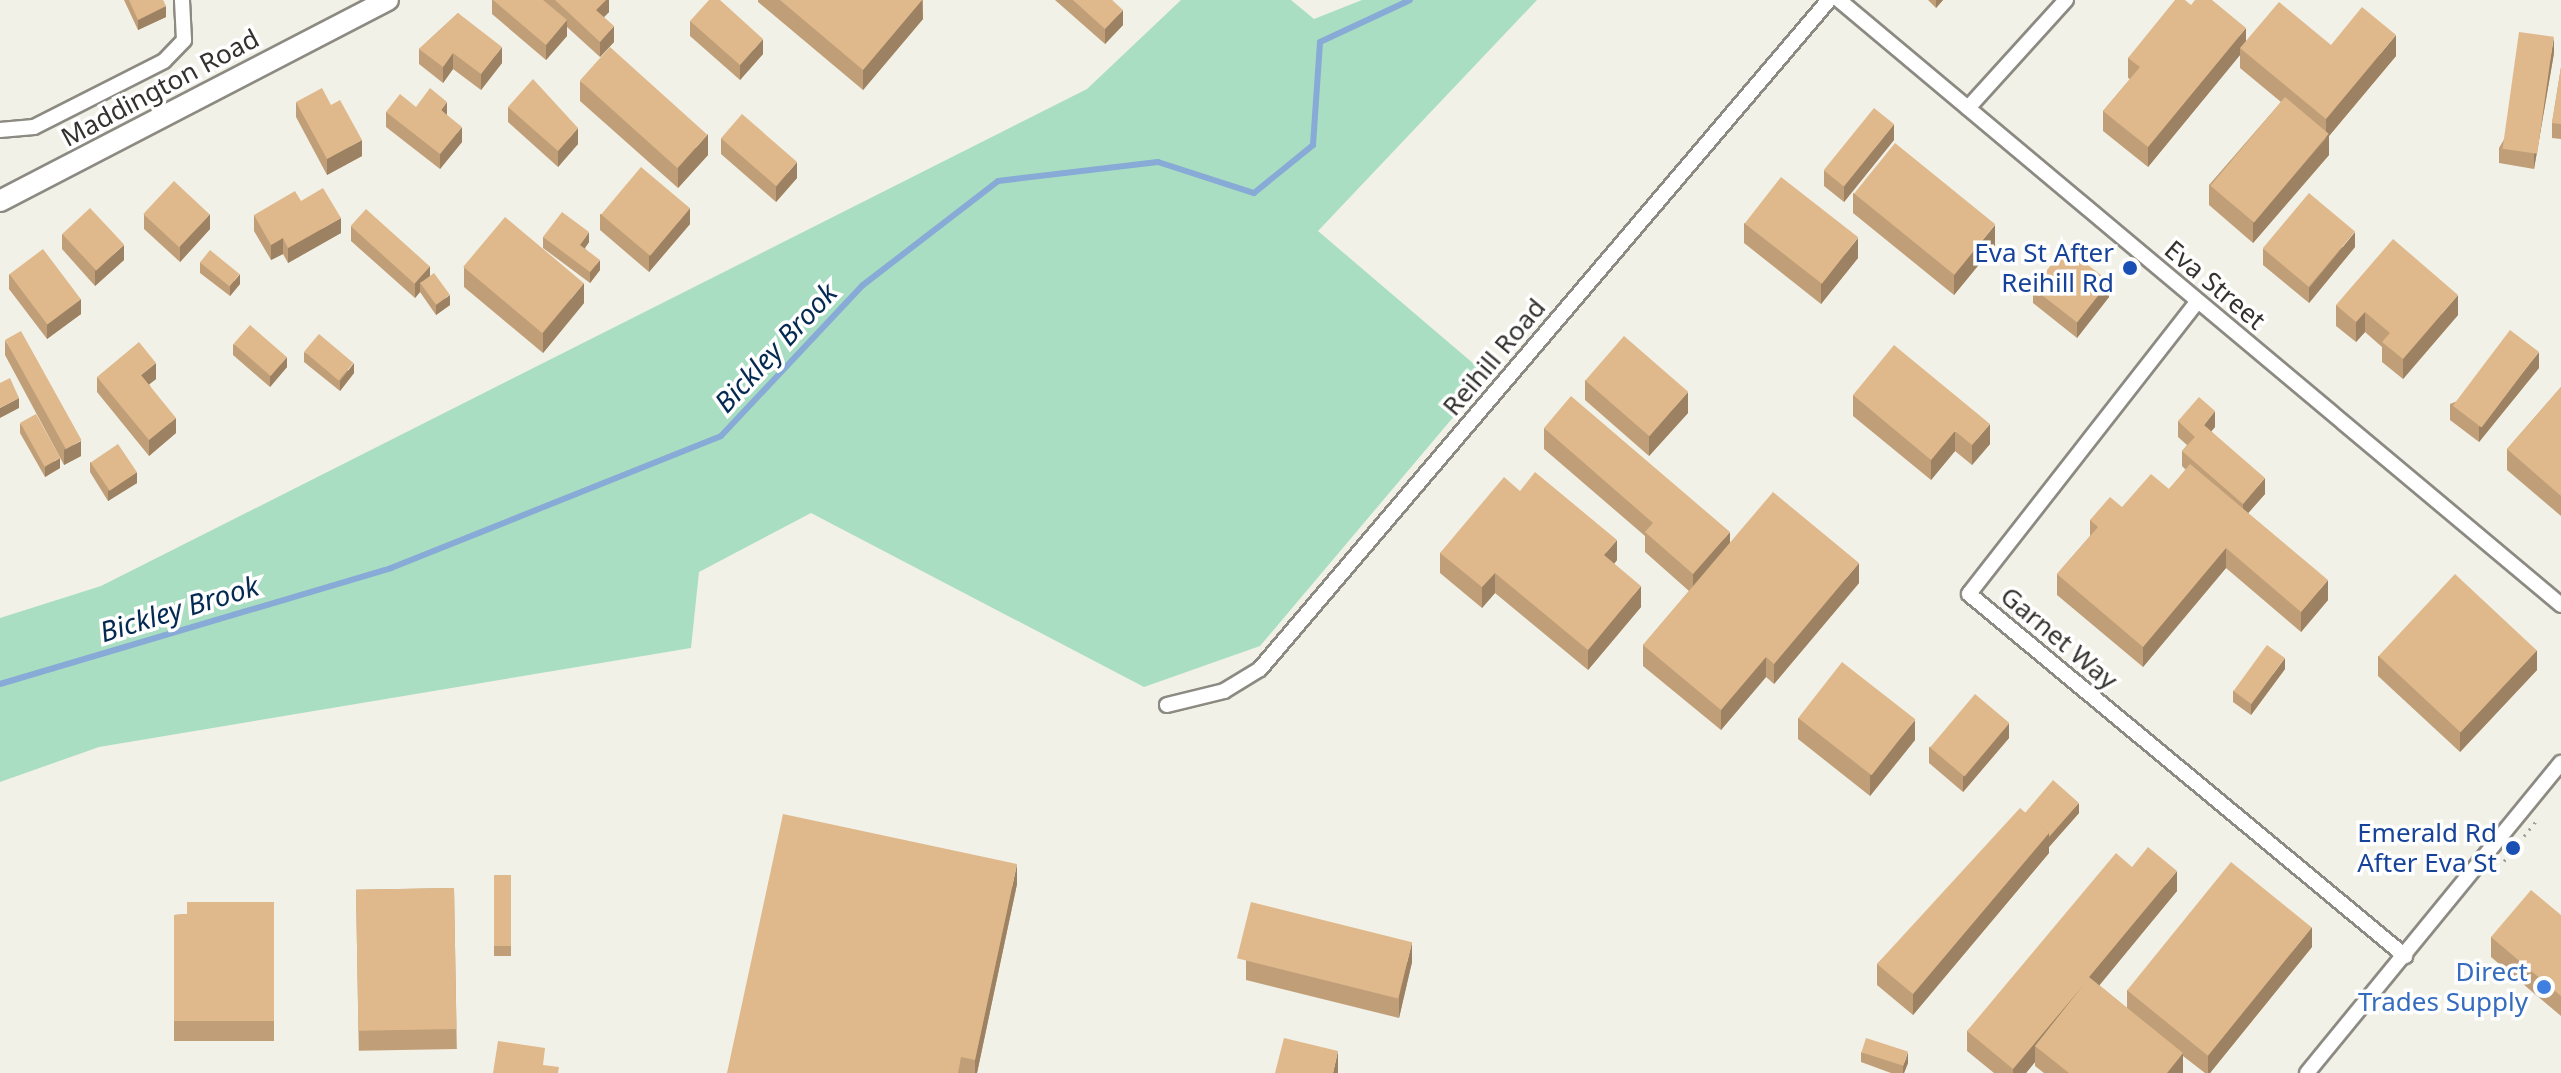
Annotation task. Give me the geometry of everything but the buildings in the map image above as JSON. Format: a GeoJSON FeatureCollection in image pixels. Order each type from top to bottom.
{"type":"FeatureCollection","features":[{"type":"Feature","properties":{"kind":"main road","name":"Maddington Road"},"geometry":{"type":"LineString","coordinates":[[0,201],[388,0]]}},
{"type":"Feature","properties":{"kind":"street"},"geometry":{"type":"LineString","coordinates":[[0,130],[34,127],[164,61],[184,40],[182,0]]}},
{"type":"Feature","properties":{"kind":"street","name":"Reihill Road"},"geometry":{"type":"LineString","coordinates":[[1167,705],[1224,691],[1260,669],[1829,0]]}},
{"type":"Feature","properties":{"kind":"street","name":"Eva Street"},"geometry":{"type":"LineString","coordinates":[[1839,0],[2561,605]]}},
{"type":"Feature","properties":{"kind":"street"},"geometry":{"type":"LineString","coordinates":[[1968,108],[2066,0]]}},
{"type":"Feature","properties":{"kind":"street","name":"Garnet Way"},"geometry":{"type":"LineString","coordinates":[[2197,302],[1969,594],[2405,956]]}},
{"type":"Feature","properties":{"kind":"street"},"geometry":{"type":"LineString","coordinates":[[2307,1073],[2561,763]]}},
{"type":"Feature","properties":{"kind":"green space"},"geometry":{"type":"Polygon","coordinates":[[[1181,0],[1291,0],[1314,19],[1362,0],[1537,0],[1318,231],[1488,376],[1260,646],[1144,687],[811,513],[699,572],[691,648],[99,747],[0,782],[0,618],[101,586],[1087,89],[1181,0]]]}},
{"type":"Feature","properties":{"kind":"waterway","name":"Bickley Brook"},"geometry":{"type":"LineString","coordinates":[[0,684],[391,568],[721,436],[863,285],[998,181],[1158,162],[1254,193],[1313,145],[1320,42],[1410,0]]}},
{"type":"Feature","properties":{"kind":"place","name":"Eva St After Reihill Rd"},"geometry":{"type":"Point","coordinates":[2130,268]}},
{"type":"Feature","properties":{"kind":"place","name":"Emerald Rd After Eva St"},"geometry":{"type":"Point","coordinates":[2513,848]}},
{"type":"Feature","properties":{"kind":"place","name":"Direct Trades Supply"},"geometry":{"type":"Point","coordinates":[2544,987]}}]}
